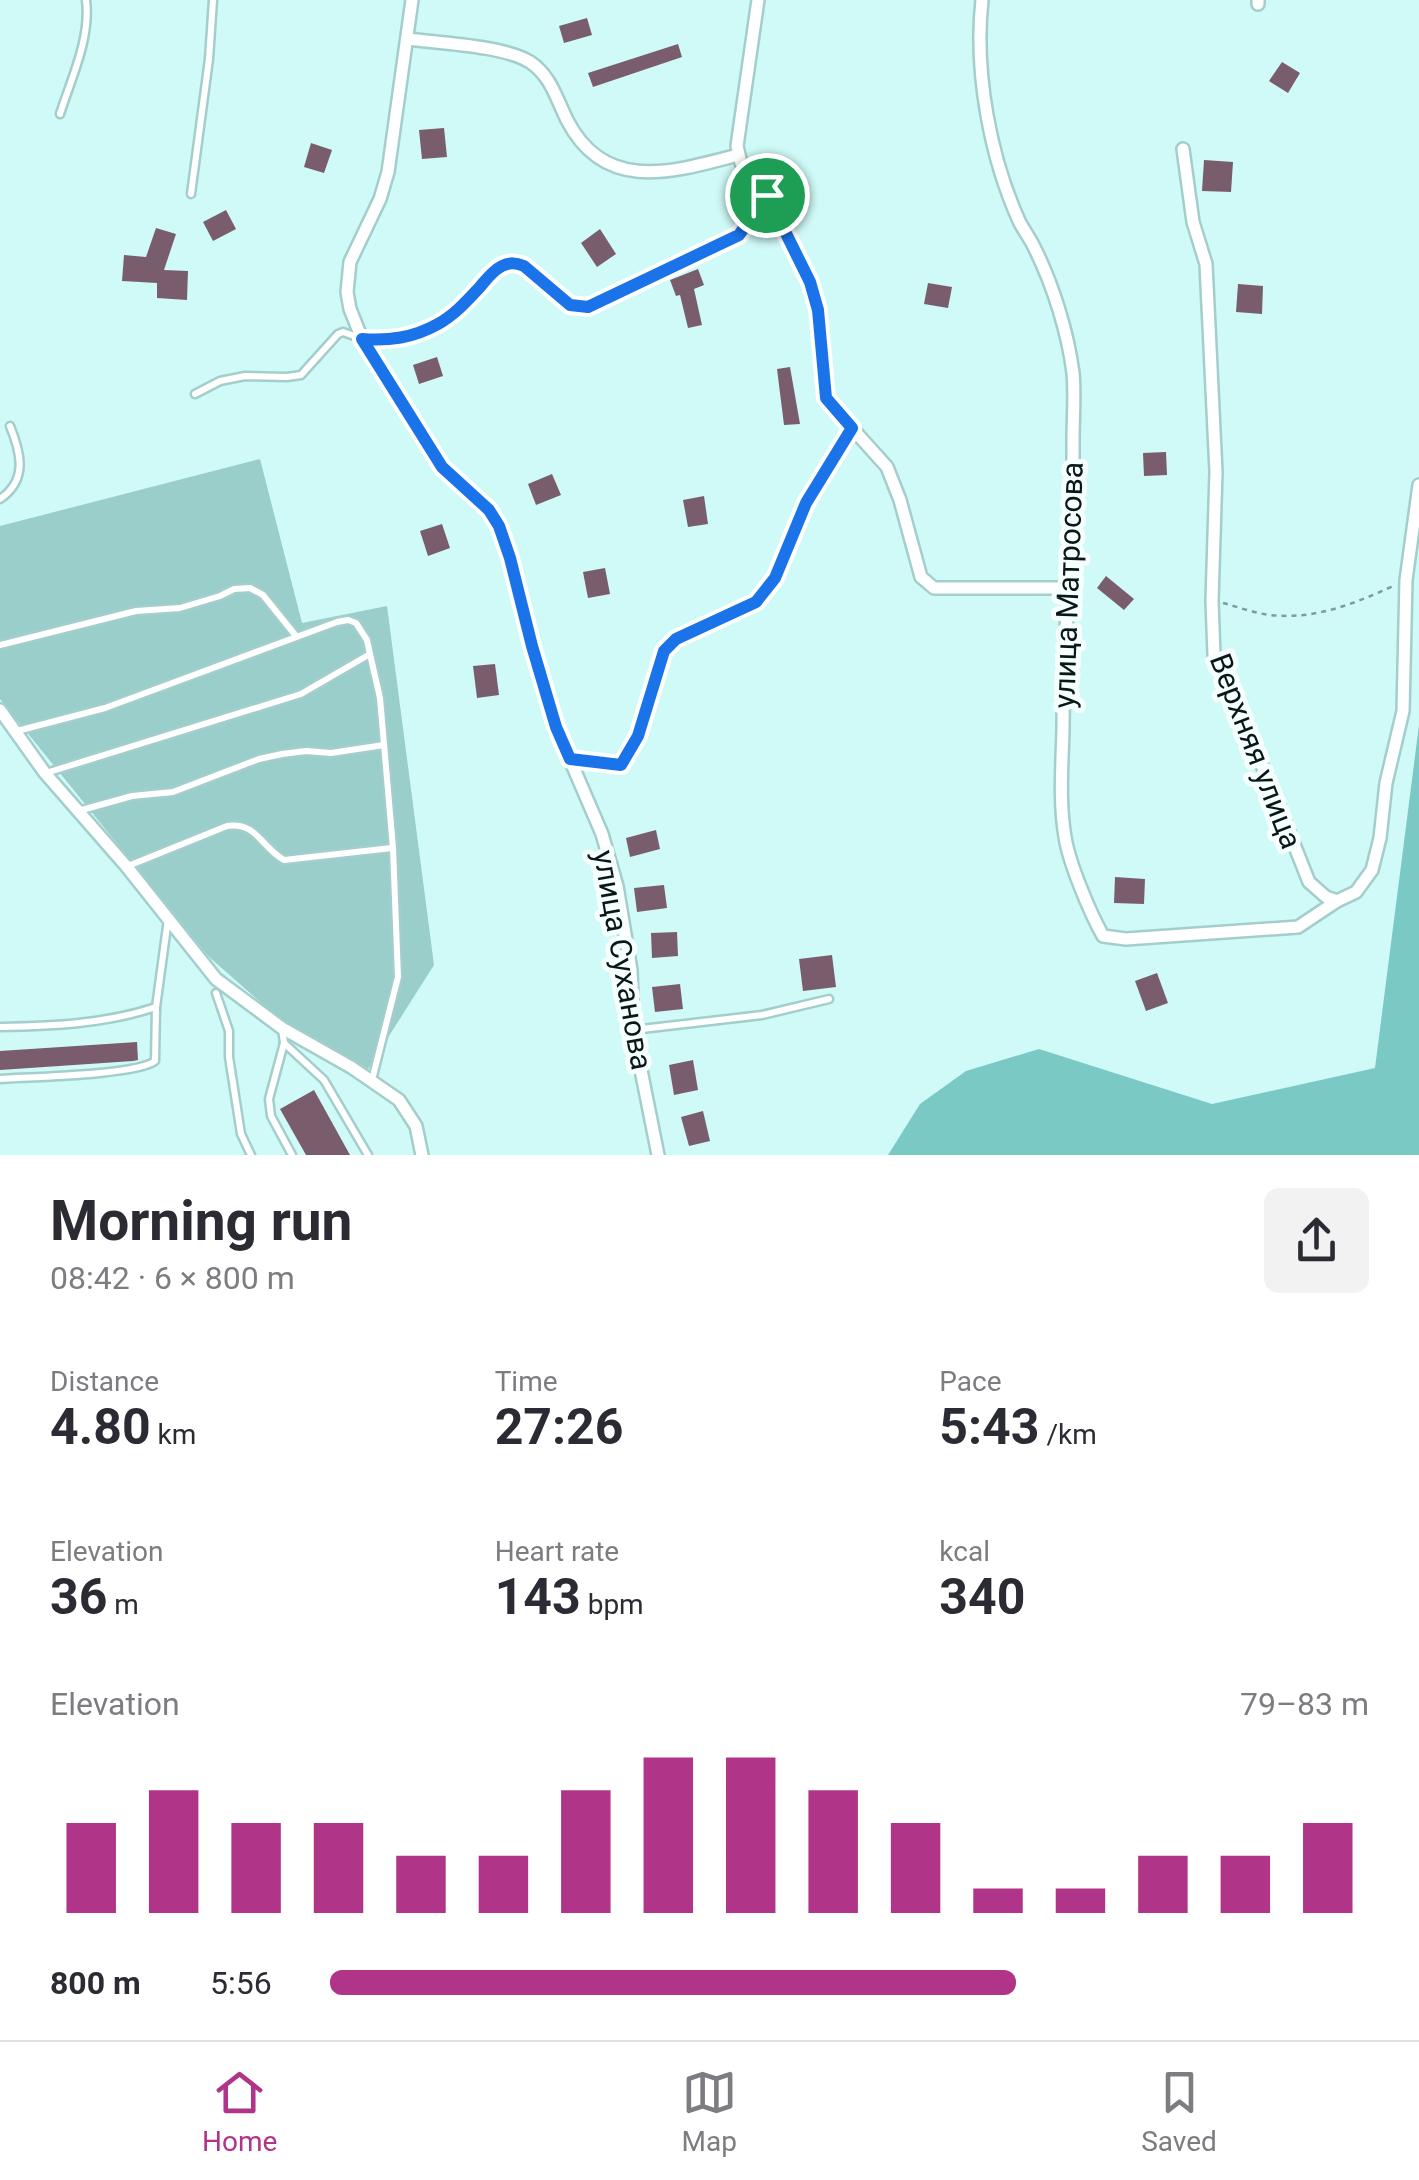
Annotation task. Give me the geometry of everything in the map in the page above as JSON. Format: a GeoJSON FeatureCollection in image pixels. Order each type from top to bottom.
{"type":"FeatureCollection","features":[{"type":"Feature","properties":{"kind":"street","name":"улица Суханова"},"geometry":{"type":"LineString","coordinates":[[412,0],[385,186],[356,246],[346,292],[362,339],[442,467],[489,510],[499,526],[556,727],[602,834],[617,886],[631,970],[634,1030],[658,1155]]}},
{"type":"Feature","properties":{"kind":"street"},"geometry":{"type":"LineString","coordinates":[[758,0],[736,146],[738,156],[767,195],[810,282],[818,310],[826,398],[887,467],[922,577],[934,588],[1068,588]]}},
{"type":"Feature","properties":{"kind":"street","name":"улица Матросова"},"geometry":{"type":"LineString","coordinates":[[982,0],[980,64],[994,144],[1020,223],[1050,282],[1073,372],[1062,796],[1065,839],[1094,920],[1103,936],[1126,939],[1298,927],[1337,902]]}},
{"type":"Feature","properties":{"kind":"street"},"geometry":{"type":"LineString","coordinates":[[408,39],[501,52],[529,61],[550,81],[574,132],[587,149],[618,168],[664,172],[738,156]]}},
{"type":"Feature","properties":{"kind":"street","name":"Верхняя улица"},"geometry":{"type":"LineString","coordinates":[[1183,149],[1193,222],[1206,264],[1216,472],[1214,655],[1309,882],[1337,902]]}},
{"type":"Feature","properties":{"kind":"street"},"geometry":{"type":"LineString","coordinates":[[362,339],[389,340],[436,326],[457,312],[504,264],[524,266],[570,305],[588,307],[739,235],[767,195]]}},
{"type":"Feature","properties":{"kind":"street"},"geometry":{"type":"LineString","coordinates":[[570,759],[621,765],[638,736],[664,651],[676,639],[756,602],[775,578],[806,503],[852,428]]}},
{"type":"Feature","properties":{"kind":"street"},"geometry":{"type":"LineString","coordinates":[[1337,902],[1356,892],[1372,870],[1380,838],[1386,783],[1403,711],[1406,580],[1419,485]]}},
{"type":"Feature","properties":{"kind":"street"},"geometry":{"type":"LineString","coordinates":[[0,710],[76,812],[216,979],[282,1028],[399,1100],[416,1126],[422,1155]]}},
{"type":"Feature","properties":{"kind":"lane"},"geometry":{"type":"LineString","coordinates":[[60,114],[88,19],[86,0]]}},
{"type":"Feature","properties":{"kind":"lane"},"geometry":{"type":"LineString","coordinates":[[191,194],[213,0]]}},
{"type":"Feature","properties":{"kind":"lane"},"geometry":{"type":"LineString","coordinates":[[195,394],[220,381],[245,376],[300,374],[338,334],[362,339]]}},
{"type":"Feature","properties":{"kind":"lane"},"geometry":{"type":"LineString","coordinates":[[0,499],[14,487],[20,475],[21,459],[10,426]]}},
{"type":"Feature","properties":{"kind":"lane"},"geometry":{"type":"LineString","coordinates":[[0,645],[136,611],[180,608],[234,588],[250,588],[263,596],[296,636]]}},
{"type":"Feature","properties":{"kind":"lane"},"geometry":{"type":"LineString","coordinates":[[16,732],[105,708],[296,636],[348,620],[356,623],[370,654],[380,698],[393,848],[398,978],[372,1080]]}},
{"type":"Feature","properties":{"kind":"lane"},"geometry":{"type":"LineString","coordinates":[[45,773],[301,694],[370,654]]}},
{"type":"Feature","properties":{"kind":"lane"},"geometry":{"type":"LineString","coordinates":[[76,812],[132,796],[173,792],[270,756],[330,754],[384,745]]}},
{"type":"Feature","properties":{"kind":"lane"},"geometry":{"type":"LineString","coordinates":[[126,867],[240,824],[249,826],[272,853],[284,860],[393,848]]}},
{"type":"Feature","properties":{"kind":"lane"},"geometry":{"type":"LineString","coordinates":[[0,1079],[122,1072],[150,1066],[154,1061],[156,1007],[168,918]]}},
{"type":"Feature","properties":{"kind":"lane"},"geometry":{"type":"LineString","coordinates":[[216,993],[230,1030],[229,1057],[247,1153]]}},
{"type":"Feature","properties":{"kind":"lane"},"geometry":{"type":"LineString","coordinates":[[634,1030],[762,1015],[828,998]]}},
{"type":"Feature","properties":{"kind":"lane"},"geometry":{"type":"LineString","coordinates":[[0,1028],[91,1022],[156,1007]]}},
{"type":"Feature","properties":{"kind":"lane"},"geometry":{"type":"LineString","coordinates":[[282,1028],[284,1043],[269,1099],[271,1116],[292,1155]]}},
{"type":"Feature","properties":{"kind":"lane"},"geometry":{"type":"LineString","coordinates":[[284,1043],[324,1080],[368,1155]]}},
{"type":"Feature","properties":{"kind":"path"},"geometry":{"type":"LineString","coordinates":[[1212,600],[1268,615],[1302,616],[1339,608],[1406,580]]}},
{"type":"Feature","properties":{"kind":"shaded area"},"geometry":{"type":"Polygon","coordinates":[[[260,459],[302,623],[387,606],[434,965],[368,1069],[282,1021],[208,956],[0,699],[0,526],[260,459]]]}},
{"type":"Feature","properties":{"kind":"shaded area"},"geometry":{"type":"Polygon","coordinates":[[[1419,725],[1419,1155],[888,1155],[920,1104],[966,1071],[1039,1049],[1212,1104],[1375,1068],[1419,725]]]}},
{"type":"Feature","properties":{"kind":"building"},"geometry":{"type":"Polygon","coordinates":[[[587,18],[592,35],[564,43],[559,26],[587,18]]]}},
{"type":"Feature","properties":{"kind":"building"},"geometry":{"type":"Polygon","coordinates":[[[678,44],[682,57],[593,87],[588,73],[678,44]]]}},
{"type":"Feature","properties":{"kind":"building"},"geometry":{"type":"Polygon","coordinates":[[[1282,62],[1300,73],[1288,93],[1269,81],[1282,62]]]}},
{"type":"Feature","properties":{"kind":"building"},"geometry":{"type":"Polygon","coordinates":[[[444,128],[447,157],[422,159],[419,130],[444,128]]]}},
{"type":"Feature","properties":{"kind":"building"},"geometry":{"type":"Polygon","coordinates":[[[311,143],[332,150],[324,173],[304,167],[311,143]]]}},
{"type":"Feature","properties":{"kind":"building"},"geometry":{"type":"Polygon","coordinates":[[[1204,160],[1233,162],[1231,192],[1202,191],[1204,160]]]}},
{"type":"Feature","properties":{"kind":"building"},"geometry":{"type":"Polygon","coordinates":[[[226,210],[236,229],[213,241],[203,222],[226,210]]]}},
{"type":"Feature","properties":{"kind":"building"},"geometry":{"type":"Polygon","coordinates":[[[156,228],[176,234],[164,270],[188,271],[187,300],[157,298],[157,283],[122,281],[124,255],[146,257],[156,228]]]}},
{"type":"Feature","properties":{"kind":"building"},"geometry":{"type":"Polygon","coordinates":[[[600,229],[616,254],[597,267],[581,243],[600,229]]]}},
{"type":"Feature","properties":{"kind":"building"},"geometry":{"type":"Polygon","coordinates":[[[698,269],[704,285],[694,289],[702,325],[688,328],[680,295],[676,296],[670,280],[698,269]]]}},
{"type":"Feature","properties":{"kind":"building"},"geometry":{"type":"Polygon","coordinates":[[[928,283],[952,287],[948,308],[924,304],[928,283]]]}},
{"type":"Feature","properties":{"kind":"building"},"geometry":{"type":"Polygon","coordinates":[[[1238,284],[1263,286],[1262,314],[1236,312],[1238,284]]]}},
{"type":"Feature","properties":{"kind":"building"},"geometry":{"type":"Polygon","coordinates":[[[437,357],[443,376],[419,384],[413,365],[437,357]]]}},
{"type":"Feature","properties":{"kind":"building"},"geometry":{"type":"Polygon","coordinates":[[[790,367],[800,424],[784,425],[777,369],[790,367]]]}},
{"type":"Feature","properties":{"kind":"building"},"geometry":{"type":"Polygon","coordinates":[[[1166,452],[1167,475],[1144,476],[1143,453],[1166,452]]]}},
{"type":"Feature","properties":{"kind":"building"},"geometry":{"type":"Polygon","coordinates":[[[552,474],[561,495],[536,505],[528,484],[552,474]]]}},
{"type":"Feature","properties":{"kind":"building"},"geometry":{"type":"Polygon","coordinates":[[[704,496],[708,524],[688,527],[683,500],[704,496]]]}},
{"type":"Feature","properties":{"kind":"building"},"geometry":{"type":"Polygon","coordinates":[[[442,524],[450,548],[428,556],[420,531],[442,524]]]}},
{"type":"Feature","properties":{"kind":"building"},"geometry":{"type":"Polygon","coordinates":[[[605,568],[610,594],[588,598],[583,572],[605,568]]]}},
{"type":"Feature","properties":{"kind":"building"},"geometry":{"type":"Polygon","coordinates":[[[1106,576],[1134,599],[1124,610],[1097,588],[1106,576]]]}},
{"type":"Feature","properties":{"kind":"building"},"geometry":{"type":"Polygon","coordinates":[[[495,664],[499,695],[477,698],[473,666],[495,664]]]}},
{"type":"Feature","properties":{"kind":"building"},"geometry":{"type":"Polygon","coordinates":[[[656,830],[660,849],[630,857],[626,838],[656,830]]]}},
{"type":"Feature","properties":{"kind":"building"},"geometry":{"type":"Polygon","coordinates":[[[1115,877],[1145,879],[1144,904],[1114,903],[1115,877]]]}},
{"type":"Feature","properties":{"kind":"building"},"geometry":{"type":"Polygon","coordinates":[[[664,885],[667,908],[637,912],[634,888],[664,885]]]}},
{"type":"Feature","properties":{"kind":"building"},"geometry":{"type":"Polygon","coordinates":[[[677,932],[678,956],[652,958],[651,933],[677,932]]]}},
{"type":"Feature","properties":{"kind":"building"},"geometry":{"type":"Polygon","coordinates":[[[832,955],[836,987],[803,991],[799,959],[832,955]]]}},
{"type":"Feature","properties":{"kind":"building"},"geometry":{"type":"Polygon","coordinates":[[[1157,973],[1168,1003],[1146,1011],[1135,981],[1157,973]]]}},
{"type":"Feature","properties":{"kind":"building"},"geometry":{"type":"Polygon","coordinates":[[[680,984],[683,1009],[655,1012],[652,987],[680,984]]]}},
{"type":"Feature","properties":{"kind":"building"},"geometry":{"type":"Polygon","coordinates":[[[137,1042],[138,1060],[0,1070],[0,1051],[137,1042]]]}},
{"type":"Feature","properties":{"kind":"building"},"geometry":{"type":"Polygon","coordinates":[[[693,1060],[698,1090],[674,1095],[669,1065],[693,1060]]]}},
{"type":"Feature","properties":{"kind":"building"},"geometry":{"type":"Polygon","coordinates":[[[314,1090],[350,1155],[306,1155],[280,1109],[314,1090]]]}},
{"type":"Feature","properties":{"kind":"building"},"geometry":{"type":"Polygon","coordinates":[[[703,1111],[710,1141],[689,1146],[681,1117],[703,1111]]]}},
{"type":"Feature","properties":{"kind":"route"},"geometry":{"type":"LineString","coordinates":[[767,195],[810,282],[822,338],[826,398],[852,428],[806,503],[775,578],[756,602],[676,639],[664,651],[638,736],[621,765],[570,759],[556,727],[499,526],[489,510],[442,467],[362,339],[389,340],[436,326],[457,312],[504,264],[524,266],[570,305],[588,307],[739,235],[767,195]]}}]}
